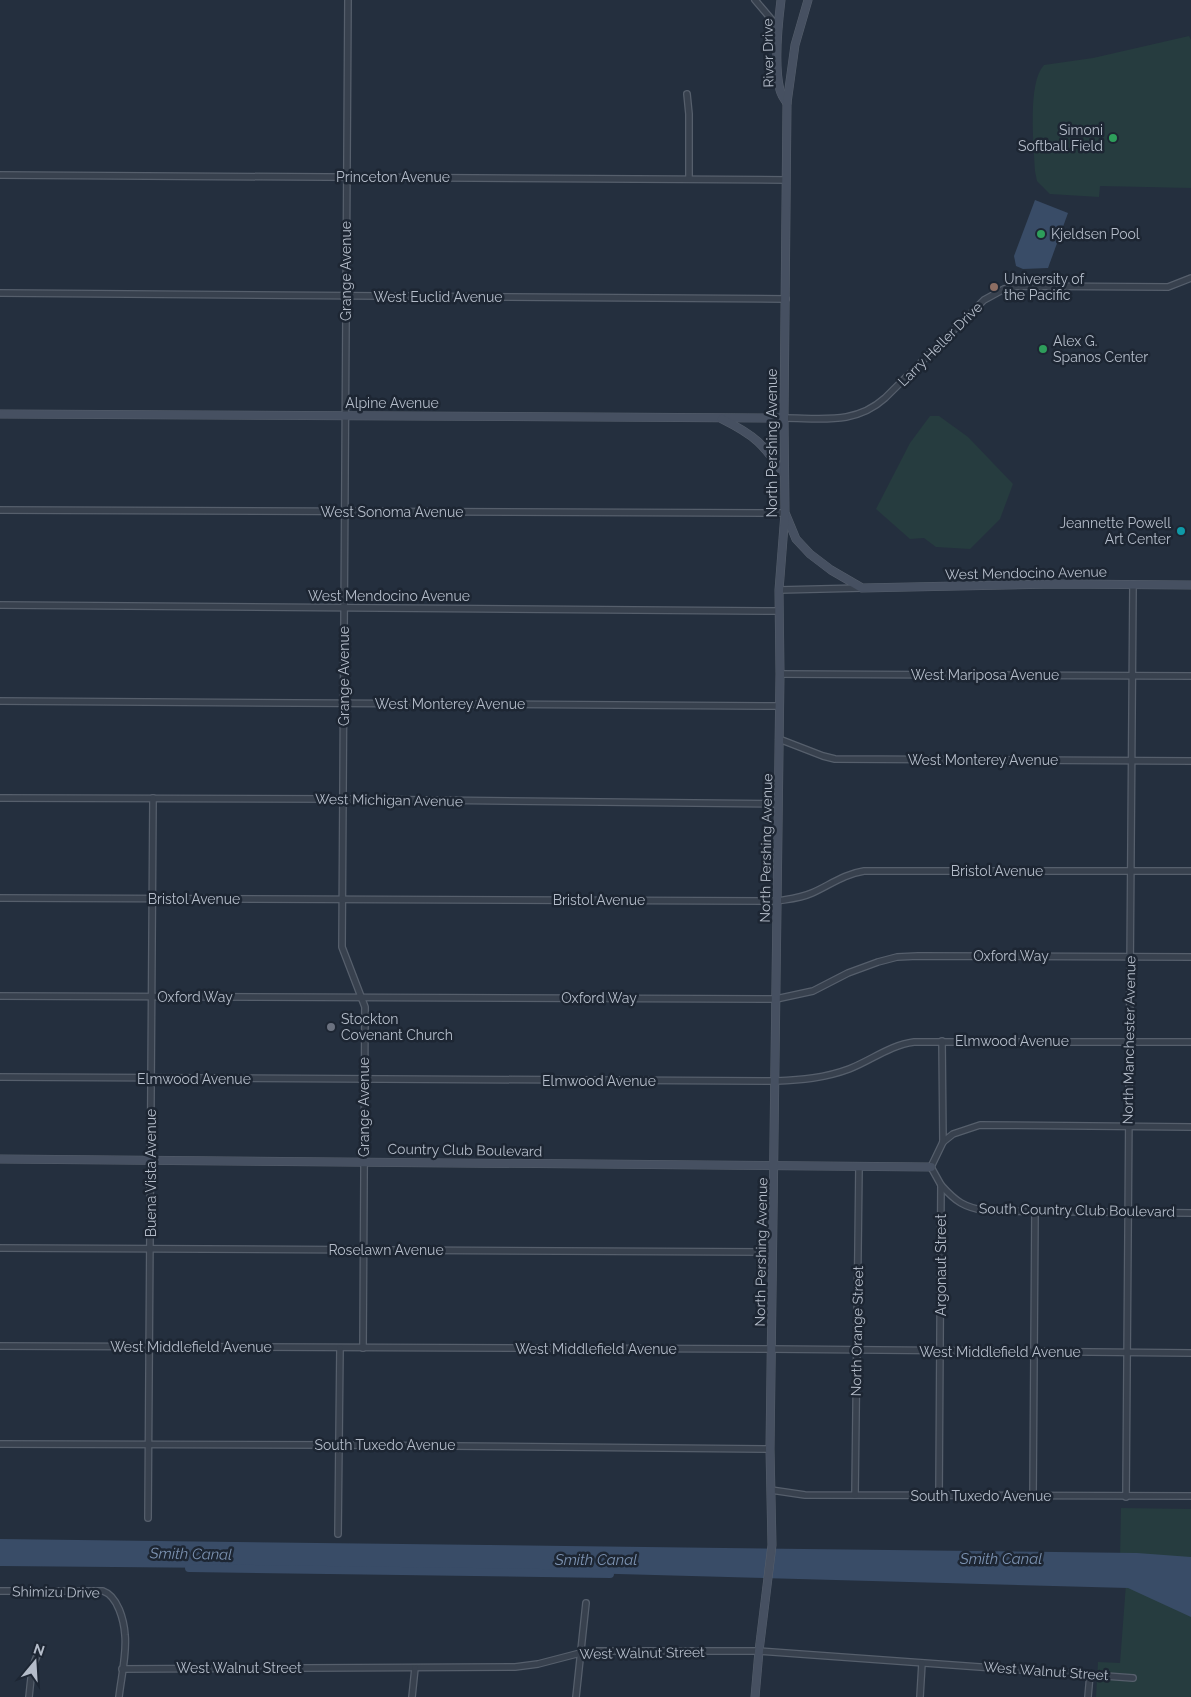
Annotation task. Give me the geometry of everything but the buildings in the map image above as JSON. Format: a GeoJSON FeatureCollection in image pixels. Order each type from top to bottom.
{"type":"FeatureCollection","features":[{"type":"Feature","properties":{"kind":"street","name":"Grange Avenue"},"geometry":{"type":"LineString","coordinates":[[348,0],[342,947],[365,1007],[363,1348]]}},
{"type":"Feature","properties":{"kind":"street"},"geometry":{"type":"LineString","coordinates":[[755,0],[778,26]]}},
{"type":"Feature","properties":{"kind":"street","name":"River Drive"},"geometry":{"type":"LineString","coordinates":[[781,0],[778,26],[778,77],[780,92],[787,103]]}},
{"type":"Feature","properties":{"kind":"street","name":"North Pershing Avenue"},"geometry":{"type":"LineString","coordinates":[[755,1697],[772,1546],[770,1449],[780,706],[778,611],[785,513],[787,103],[795,44],[808,0]]}},
{"type":"Feature","properties":{"kind":"street"},"geometry":{"type":"LineString","coordinates":[[687,94],[689,114],[689,179]]}},
{"type":"Feature","properties":{"kind":"street","name":"Princeton Avenue"},"geometry":{"type":"LineString","coordinates":[[0,175],[786,180]]}},
{"type":"Feature","properties":{"kind":"street","name":"Larry Heller Drive"},"geometry":{"type":"LineString","coordinates":[[784,418],[845,418],[868,411],[885,398],[984,300],[1004,288],[1018,286],[1168,287],[1191,278]]}},
{"type":"Feature","properties":{"kind":"street","name":"West Euclid Avenue"},"geometry":{"type":"LineString","coordinates":[[0,293],[786,299]]}},
{"type":"Feature","properties":{"kind":"street","name":"Alpine Avenue"},"geometry":{"type":"LineString","coordinates":[[0,414],[784,418]]}},
{"type":"Feature","properties":{"kind":"street"},"geometry":{"type":"LineString","coordinates":[[720,418],[759,440],[784,474]]}},
{"type":"Feature","properties":{"kind":"street","name":"West Sonoma Avenue"},"geometry":{"type":"LineString","coordinates":[[0,510],[785,513]]}},
{"type":"Feature","properties":{"kind":"street"},"geometry":{"type":"LineString","coordinates":[[785,513],[796,539],[810,554],[831,570],[862,588]]}},
{"type":"Feature","properties":{"kind":"street","name":"West Mendocino Avenue"},"geometry":{"type":"LineString","coordinates":[[779,590],[1058,584],[1191,585]]}},
{"type":"Feature","properties":{"kind":"street","name":"North Manchester Avenue"},"geometry":{"type":"LineString","coordinates":[[1126,1496],[1133,584]]}},
{"type":"Feature","properties":{"kind":"street","name":"West Mendocino Avenue"},"geometry":{"type":"LineString","coordinates":[[0,606],[778,611]]}},
{"type":"Feature","properties":{"kind":"street","name":"West Mariposa Avenue"},"geometry":{"type":"LineString","coordinates":[[780,674],[1191,676]]}},
{"type":"Feature","properties":{"kind":"street","name":"West Monterey Avenue"},"geometry":{"type":"LineString","coordinates":[[0,701],[780,706]]}},
{"type":"Feature","properties":{"kind":"street","name":"West Monterey Avenue"},"geometry":{"type":"LineString","coordinates":[[779,739],[835,759],[1191,762]]}},
{"type":"Feature","properties":{"kind":"street","name":"West Michigan Avenue"},"geometry":{"type":"LineString","coordinates":[[0,798],[343,799],[778,804]]}},
{"type":"Feature","properties":{"kind":"street","name":"Buena Vista Avenue"},"geometry":{"type":"LineString","coordinates":[[148,1518],[153,798]]}},
{"type":"Feature","properties":{"kind":"street","name":"Bristol Avenue"},"geometry":{"type":"LineString","coordinates":[[0,898],[778,901],[812,893],[841,878],[864,871],[1191,871]]}},
{"type":"Feature","properties":{"kind":"street","name":"Oxford Way"},"geometry":{"type":"LineString","coordinates":[[0,996],[776,999],[813,991],[861,968],[897,958],[918,956],[1191,957]]}},
{"type":"Feature","properties":{"kind":"street"},"geometry":{"type":"LineString","coordinates":[[942,1041],[943,1142]]}},
{"type":"Feature","properties":{"kind":"street","name":"Elmwood Avenue"},"geometry":{"type":"LineString","coordinates":[[0,1077],[776,1081],[807,1079],[838,1073],[886,1050],[906,1043],[942,1041],[1191,1042]]}},
{"type":"Feature","properties":{"kind":"street"},"geometry":{"type":"LineString","coordinates":[[931,1167],[943,1142],[953,1134],[980,1125],[1191,1127]]}},
{"type":"Feature","properties":{"kind":"street","name":"Country Club Boulevard"},"geometry":{"type":"LineString","coordinates":[[0,1159],[931,1167]]}},
{"type":"Feature","properties":{"kind":"street","name":"North Orange Street"},"geometry":{"type":"LineString","coordinates":[[855,1495],[859,1167]]}},
{"type":"Feature","properties":{"kind":"street","name":"Argonaut Street"},"geometry":{"type":"LineString","coordinates":[[931,1167],[941,1185],[938,1496]]}},
{"type":"Feature","properties":{"kind":"street","name":"South Country Club Boulevard"},"geometry":{"type":"LineString","coordinates":[[941,1185],[952,1198],[967,1207],[986,1211],[1191,1212]]}},
{"type":"Feature","properties":{"kind":"street"},"geometry":{"type":"LineString","coordinates":[[1033,1496],[1035,1211]]}},
{"type":"Feature","properties":{"kind":"street","name":"Roselawn Avenue"},"geometry":{"type":"LineString","coordinates":[[0,1248],[773,1252]]}},
{"type":"Feature","properties":{"kind":"street","name":"West Middlefield Avenue"},"geometry":{"type":"LineString","coordinates":[[0,1346],[771,1349],[1191,1353]]}},
{"type":"Feature","properties":{"kind":"street"},"geometry":{"type":"LineString","coordinates":[[338,1534],[340,1348]]}},
{"type":"Feature","properties":{"kind":"street","name":"South Tuxedo Avenue"},"geometry":{"type":"LineString","coordinates":[[0,1444],[770,1449]]}},
{"type":"Feature","properties":{"kind":"street","name":"South Tuxedo Avenue"},"geometry":{"type":"LineString","coordinates":[[771,1490],[805,1495],[1191,1496]]}},
{"type":"Feature","properties":{"kind":"street","name":"Shimizu Drive"},"geometry":{"type":"LineString","coordinates":[[0,1591],[104,1592],[110,1595],[120,1613],[125,1632],[122,1669]]}},
{"type":"Feature","properties":{"kind":"street"},"geometry":{"type":"LineString","coordinates":[[576,1697],[586,1603]]}},
{"type":"Feature","properties":{"kind":"street"},"geometry":{"type":"LineString","coordinates":[[29,1697],[32,1669],[41,1649]]}},
{"type":"Feature","properties":{"kind":"street","name":"West Walnut Street"},"geometry":{"type":"LineString","coordinates":[[122,1669],[515,1667],[538,1664],[580,1652],[759,1651],[1133,1678]]}},
{"type":"Feature","properties":{"kind":"street"},"geometry":{"type":"LineString","coordinates":[[920,1697],[922,1663]]}},
{"type":"Feature","properties":{"kind":"street"},"geometry":{"type":"LineString","coordinates":[[412,1697],[415,1668]]}},
{"type":"Feature","properties":{"kind":"street"},"geometry":{"type":"LineString","coordinates":[[119,1697],[122,1669]]}},
{"type":"Feature","properties":{"kind":"street"},"geometry":{"type":"LineString","coordinates":[[1088,1697],[1090,1674]]}},
{"type":"Feature","properties":{"kind":"green space","name":"Simoni Softball Field"},"geometry":{"type":"Polygon","coordinates":[[[1189,36],[1191,40],[1191,188],[1100,186],[1099,197],[1050,194],[1037,181],[1035,171],[1033,100],[1035,86],[1044,65],[1093,58],[1189,36]]]}},
{"type":"Feature","properties":{"kind":"green space"},"geometry":{"type":"Polygon","coordinates":[[[930,416],[939,416],[968,437],[1013,484],[1000,519],[970,549],[936,547],[924,538],[910,539],[876,509],[910,443],[930,416]]]}},
{"type":"Feature","properties":{"kind":"green space"},"geometry":{"type":"Polygon","coordinates":[[[1121,1508],[1191,1509],[1191,1697],[1096,1697],[1098,1662],[1120,1663],[1126,1584],[1120,1560],[1121,1508]]]}},
{"type":"Feature","properties":{"kind":"water","name":"Kjeldsen Pool"},"geometry":{"type":"Polygon","coordinates":[[[1035,200],[1068,213],[1048,268],[1023,269],[1016,266],[1014,256],[1035,200]]]}},
{"type":"Feature","properties":{"kind":"water"},"geometry":{"type":"Polygon","coordinates":[[[0,1539],[1137,1553],[1191,1557],[1191,1617],[1128,1588],[473,1570],[0,1566],[0,1539]]]}},
{"type":"Feature","properties":{"kind":"waterway","name":"Smith Canal"},"geometry":{"type":"LineString","coordinates":[[189,1568],[610,1574]]}},
{"type":"Feature","properties":{"kind":"place","name":"Simoni Softball Field"},"geometry":{"type":"Point","coordinates":[1113,138]}},
{"type":"Feature","properties":{"kind":"place","name":"Kjeldsen Pool"},"geometry":{"type":"Point","coordinates":[1041,234]}},
{"type":"Feature","properties":{"kind":"place","name":"University of the Pacific"},"geometry":{"type":"Point","coordinates":[994,287]}},
{"type":"Feature","properties":{"kind":"place","name":"Alex G. Spanos Center"},"geometry":{"type":"Point","coordinates":[1043,349]}},
{"type":"Feature","properties":{"kind":"place","name":"Jeannette Powell Art Center"},"geometry":{"type":"Point","coordinates":[1181,531]}},
{"type":"Feature","properties":{"kind":"place","name":"Stockton Covenant Church"},"geometry":{"type":"Point","coordinates":[331,1027]}}]}
